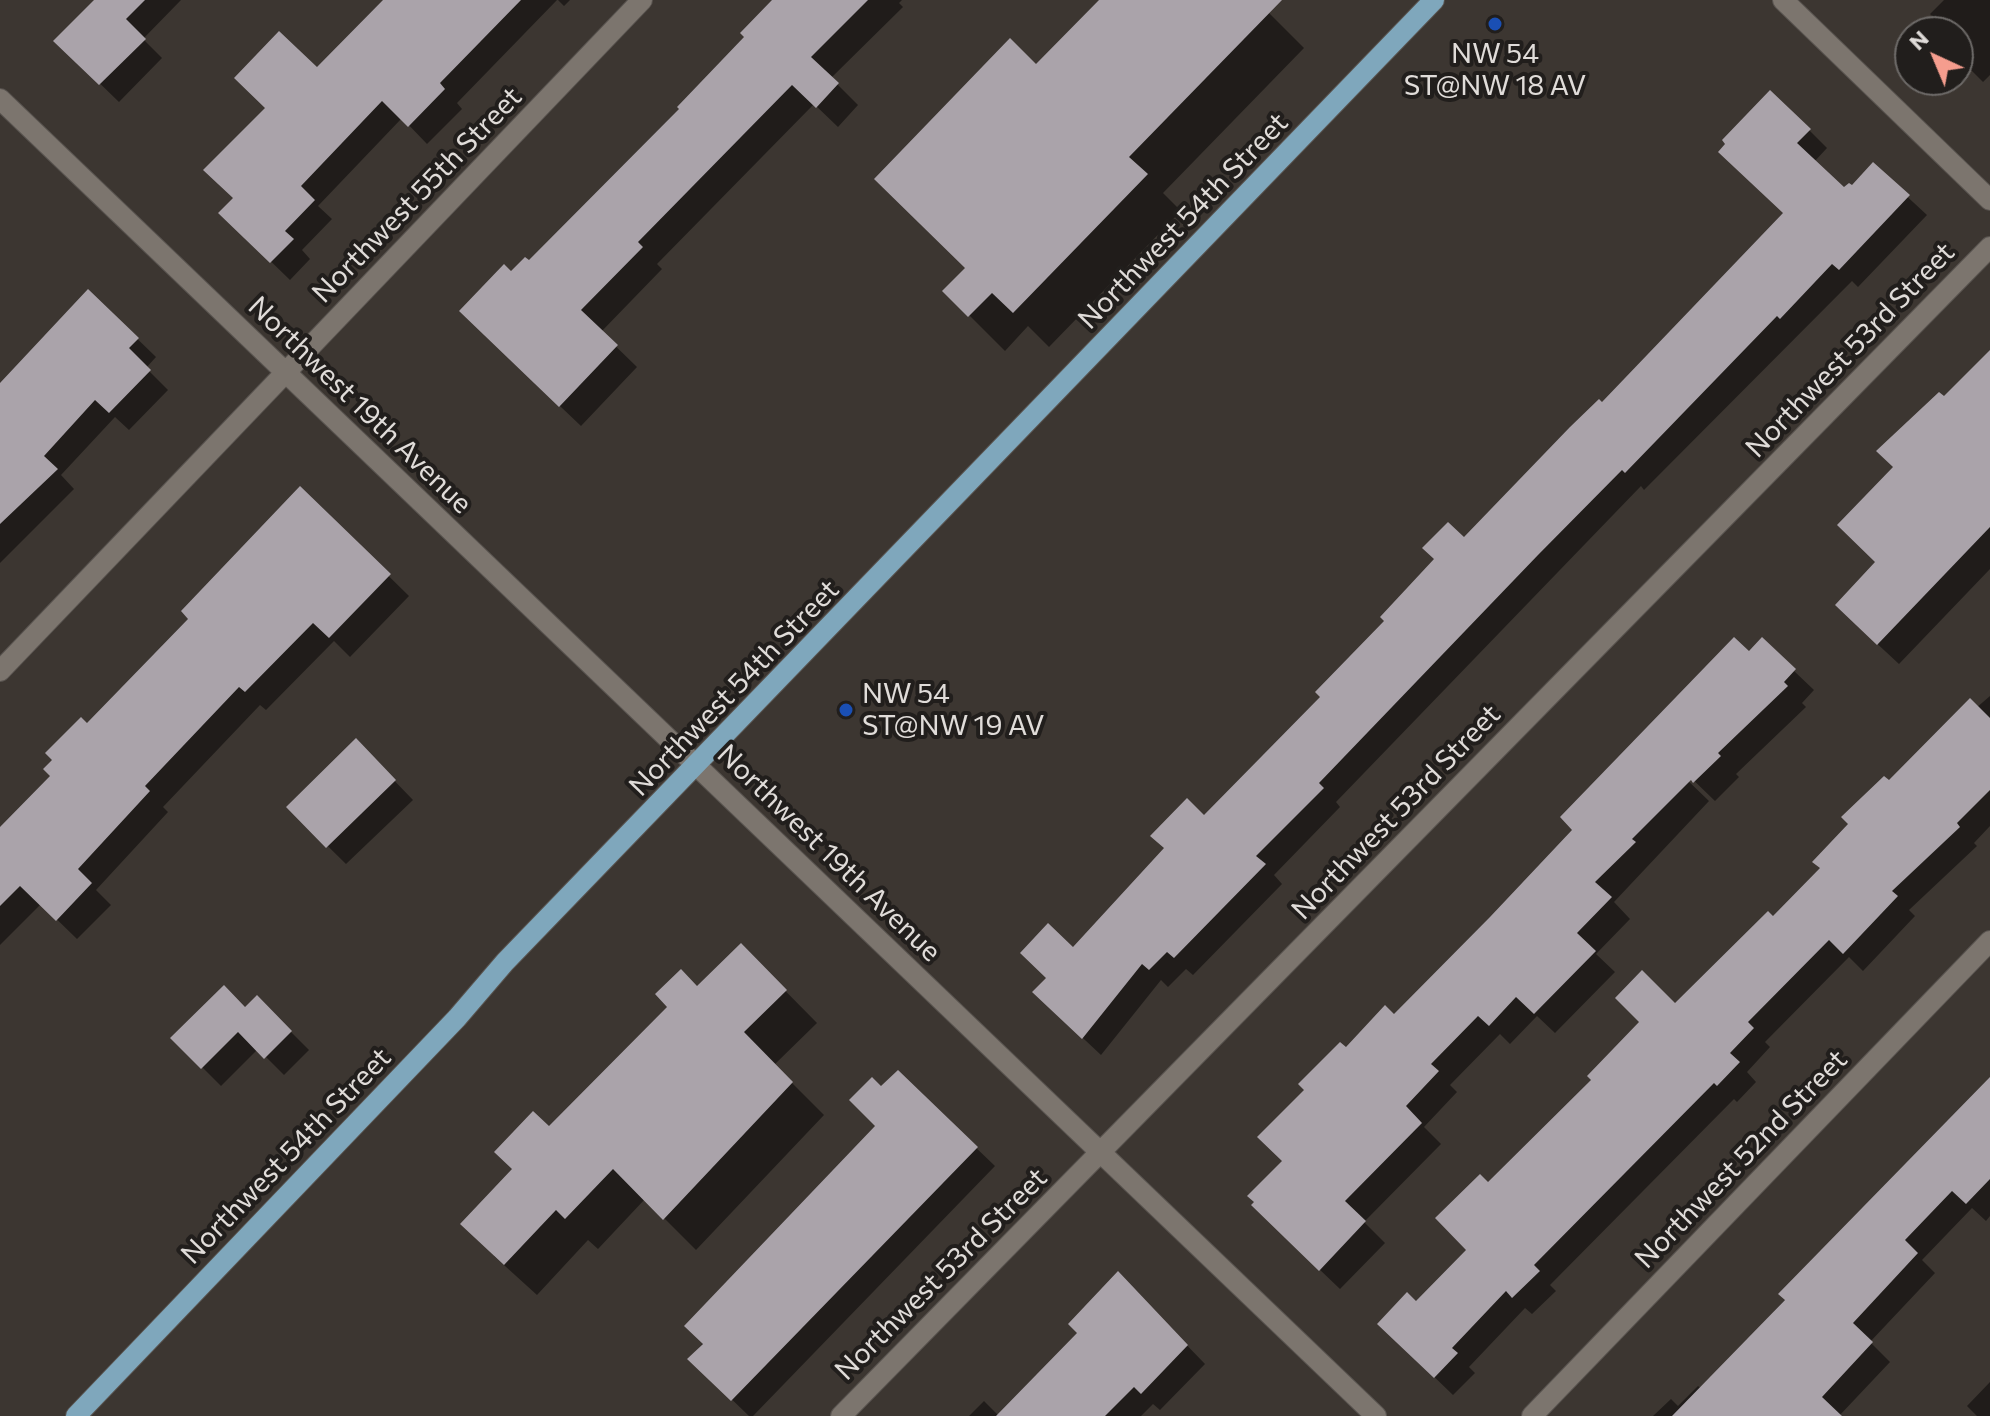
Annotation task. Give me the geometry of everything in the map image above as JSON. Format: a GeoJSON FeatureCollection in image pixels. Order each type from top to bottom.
{"type":"FeatureCollection","features":[{"type":"Feature","properties":{"kind":"main road","name":"Northwest 54th Street"},"geometry":{"type":"LineString","coordinates":[[76,1416],[457,1018],[505,962],[1434,0]]}},
{"type":"Feature","properties":{"kind":"street","name":"Northwest 55th Street"},"geometry":{"type":"LineString","coordinates":[[0,671],[642,0]]}},
{"type":"Feature","properties":{"kind":"street"},"geometry":{"type":"LineString","coordinates":[[1783,0],[1990,200]]}},
{"type":"Feature","properties":{"kind":"street","name":"Northwest 19th Avenue"},"geometry":{"type":"LineString","coordinates":[[0,99],[1376,1416]]}},
{"type":"Feature","properties":{"kind":"street","name":"Northwest 53rd Street"},"geometry":{"type":"LineString","coordinates":[[841,1416],[1990,247]]}},
{"type":"Feature","properties":{"kind":"street","name":"Northwest 52nd Street"},"geometry":{"type":"LineString","coordinates":[[1532,1416],[1990,941]]}},
{"type":"Feature","properties":{"kind":"building"},"geometry":{"type":"Polygon","coordinates":[[[94,0],[145,0],[126,19],[146,39],[99,85],[53,41],[94,0]]]}},
{"type":"Feature","properties":{"kind":"building"},"geometry":{"type":"Polygon","coordinates":[[[383,0],[521,0],[440,83],[445,89],[408,127],[382,101],[301,186],[315,200],[285,231],[294,239],[270,263],[218,213],[233,198],[203,170],[265,108],[234,78],[279,31],[317,67],[383,0]]]}},
{"type":"Feature","properties":{"kind":"building"},"geometry":{"type":"Polygon","coordinates":[[[772,0],[868,0],[811,57],[839,83],[816,108],[792,85],[638,242],[643,247],[581,310],[618,345],[559,407],[459,311],[504,264],[511,271],[525,257],[529,260],[679,109],[677,107],[744,37],[740,33],[772,0]]]}},
{"type":"Feature","properties":{"kind":"building"},"geometry":{"type":"Polygon","coordinates":[[[1099,0],[1282,0],[1129,157],[1148,174],[1013,313],[992,293],[968,317],[942,291],[965,268],[874,179],[1010,38],[1036,64],[1099,0]]]}},
{"type":"Feature","properties":{"kind":"building"},"geometry":{"type":"Polygon","coordinates":[[[1770,90],[1811,129],[1797,143],[1844,187],[1849,183],[1852,185],[1873,162],[1910,195],[1839,270],[1832,264],[1780,319],[1777,316],[1625,473],[1622,470],[1538,555],[1319,783],[1324,788],[1256,856],[1266,864],[1174,958],[1167,952],[1149,970],[1142,964],[1082,1039],[1032,992],[1046,978],[1020,953],[1048,923],[1073,947],[1164,848],[1150,836],[1187,798],[1204,815],[1320,697],[1315,692],[1384,621],[1380,617],[1434,559],[1422,548],[1448,522],[1464,537],[1570,427],[1599,399],[1602,402],[1783,213],[1718,152],[1725,144],[1722,140],[1770,90]]]}},
{"type":"Feature","properties":{"kind":"building"},"geometry":{"type":"Polygon","coordinates":[[[88,289],[139,338],[129,348],[151,370],[109,413],[95,400],[44,456],[58,469],[0,524],[0,383],[88,289]]]}},
{"type":"Feature","properties":{"kind":"building"},"geometry":{"type":"Polygon","coordinates":[[[1990,350],[1990,527],[1877,645],[1835,605],[1875,562],[1837,525],[1893,467],[1876,451],[1939,392],[1944,396],[1990,350]]]}},
{"type":"Feature","properties":{"kind":"building"},"geometry":{"type":"Polygon","coordinates":[[[300,486],[391,574],[329,638],[313,623],[245,692],[239,687],[145,786],[150,791],[78,869],[92,883],[56,921],[20,886],[0,906],[0,827],[50,776],[43,769],[52,760],[45,753],[81,717],[87,723],[188,619],[181,611],[300,486]]]}},
{"type":"Feature","properties":{"kind":"building"},"geometry":{"type":"Polygon","coordinates":[[[1734,637],[1749,651],[1762,637],[1796,669],[1784,682],[1788,686],[1718,753],[1721,756],[1693,783],[1691,780],[1632,839],[1636,842],[1595,882],[1612,897],[1577,933],[1596,951],[1534,1014],[1516,997],[1489,1026],[1478,1016],[1431,1064],[1439,1071],[1406,1106],[1422,1123],[1345,1201],[1366,1221],[1319,1271],[1251,1205],[1254,1202],[1247,1196],[1282,1161],[1257,1137],[1304,1090],[1298,1084],[1340,1042],[1346,1047],[1385,1005],[1394,1014],[1490,917],[1572,830],[1560,817],[1734,637]]]}},
{"type":"Feature","properties":{"kind":"building"},"geometry":{"type":"Polygon","coordinates":[[[1970,698],[1990,718],[1990,790],[1957,823],[1960,827],[1892,891],[1898,896],[1843,954],[1829,940],[1748,1022],[1754,1028],[1730,1053],[1740,1062],[1717,1086],[1714,1083],[1534,1265],[1540,1271],[1512,1298],[1506,1291],[1452,1348],[1458,1353],[1434,1378],[1377,1324],[1407,1292],[1416,1301],[1466,1250],[1435,1218],[1480,1174],[1488,1182],[1591,1080],[1587,1076],[1639,1022],[1615,998],[1642,970],[1675,1003],[1768,911],[1773,916],[1820,868],[1812,862],[1848,824],[1841,817],[1884,776],[1889,780],[1970,698]]]}},
{"type":"Feature","properties":{"kind":"building"},"geometry":{"type":"Polygon","coordinates":[[[356,738],[396,780],[326,848],[286,807],[356,738]]]}},
{"type":"Feature","properties":{"kind":"building"},"geometry":{"type":"Polygon","coordinates":[[[741,943],[787,990],[744,1032],[793,1082],[663,1220],[613,1169],[565,1219],[556,1210],[504,1265],[460,1224],[512,1169],[494,1152],[533,1111],[549,1126],[667,1007],[655,994],[681,969],[697,986],[741,943]]]}},
{"type":"Feature","properties":{"kind":"building"},"geometry":{"type":"Polygon","coordinates":[[[224,985],[245,1007],[257,995],[292,1031],[264,1059],[238,1032],[201,1069],[170,1038],[224,985]]]}},
{"type":"Feature","properties":{"kind":"building"},"geometry":{"type":"Polygon","coordinates":[[[898,1070],[978,1147],[731,1401],[687,1359],[703,1344],[684,1326],[875,1126],[849,1100],[872,1077],[881,1086],[898,1070]]]}},
{"type":"Feature","properties":{"kind":"building"},"geometry":{"type":"Polygon","coordinates":[[[1990,1077],[1990,1179],[1966,1204],[1952,1191],[1905,1240],[1918,1253],[1853,1323],[1873,1342],[1822,1397],[1842,1416],[1672,1416],[1785,1300],[1778,1294],[1990,1077]]]}},
{"type":"Feature","properties":{"kind":"building"},"geometry":{"type":"Polygon","coordinates":[[[1118,1271],[1188,1345],[1141,1394],[1134,1387],[1105,1416],[996,1416],[1077,1333],[1068,1324],[1118,1271]]]}},
{"type":"Feature","properties":{"kind":"place","name":"NW 54 ST@NW 18 AV"},"geometry":{"type":"Point","coordinates":[1495,24]}},
{"type":"Feature","properties":{"kind":"place","name":"NW 54 ST@NW 19 AV"},"geometry":{"type":"Point","coordinates":[846,710]}}]}
